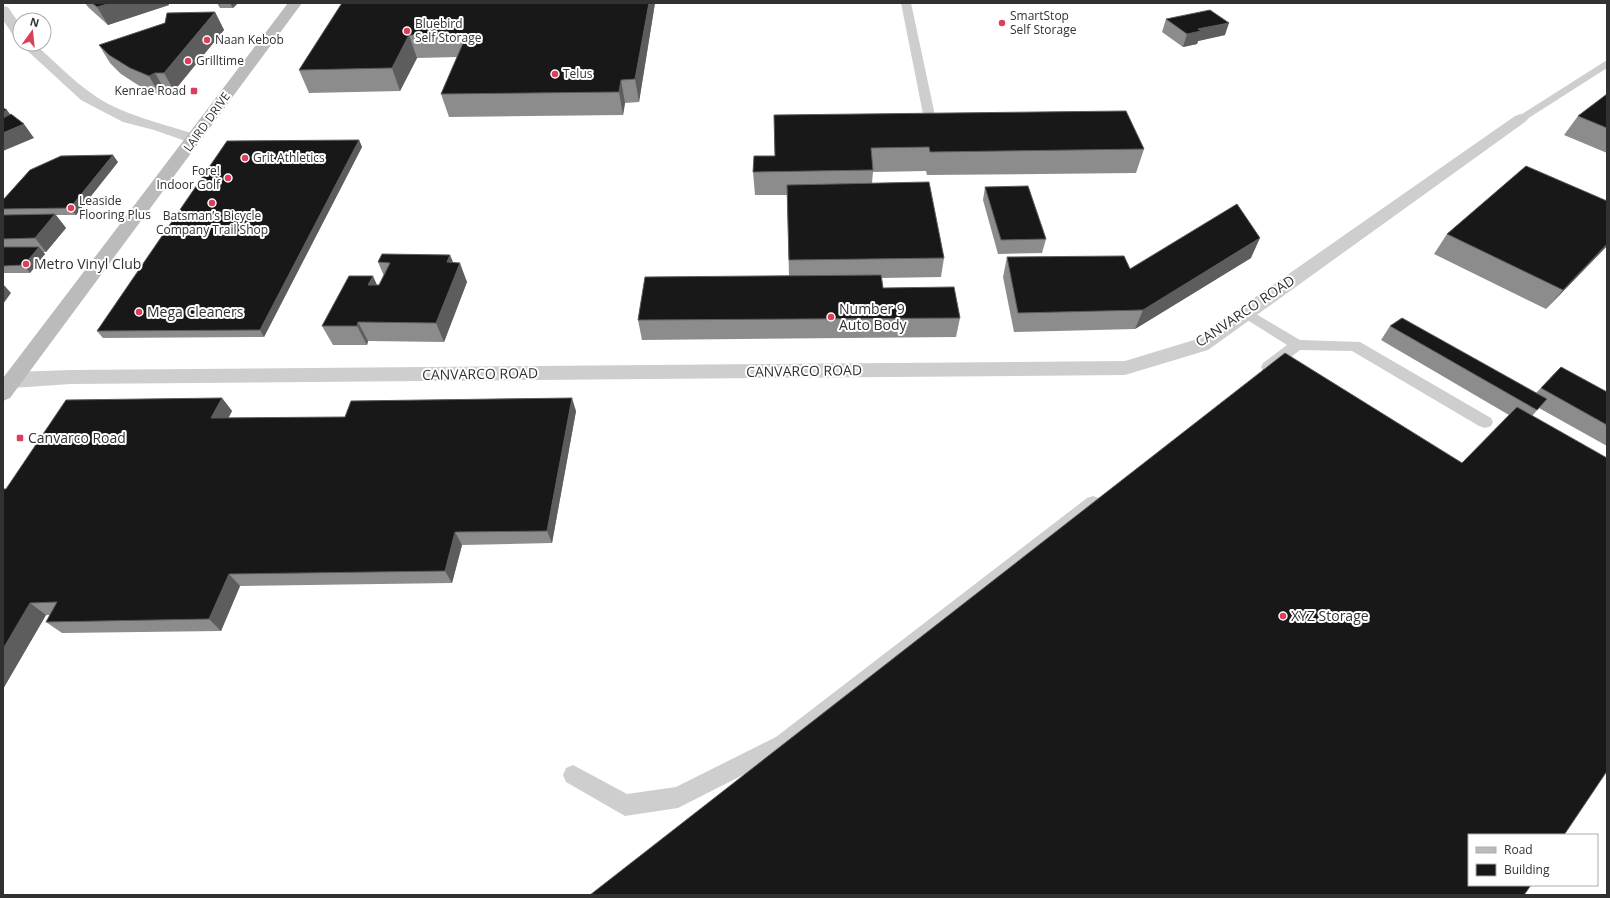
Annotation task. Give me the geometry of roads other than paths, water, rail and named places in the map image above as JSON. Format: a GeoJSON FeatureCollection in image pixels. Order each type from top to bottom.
{"type":"FeatureCollection","features":[{"type":"Feature","properties":{"kind":"main road","name":"LAIRD DRIVE"},"geometry":{"type":"LineString","coordinates":[[8,387],[295,3]]}},
{"type":"Feature","properties":{"kind":"street"},"geometry":{"type":"LineString","coordinates":[[3,10],[12,23]]}},
{"type":"Feature","properties":{"kind":"street"},"geometry":{"type":"LineString","coordinates":[[36,52],[86,97],[128,119],[160,127],[194,139]]}},
{"type":"Feature","properties":{"kind":"street","name":"CANVARCO ROAD"},"geometry":{"type":"LineString","coordinates":[[8,387],[71,377],[1125,368],[1201,345],[1520,119]]}},
{"type":"Feature","properties":{"kind":"lane"},"geometry":{"type":"LineString","coordinates":[[906,3],[932,134]]}},
{"type":"Feature","properties":{"kind":"lane"},"geometry":{"type":"LineString","coordinates":[[1520,119],[1607,63]]}},
{"type":"Feature","properties":{"kind":"lane"},"geometry":{"type":"LineString","coordinates":[[1246,313],[1297,345],[1356,346],[1485,422]]}},
{"type":"Feature","properties":{"kind":"lane"},"geometry":{"type":"LineString","coordinates":[[1253,379],[1297,345]]}},
{"type":"Feature","properties":{"kind":"lane"},"geometry":{"type":"LineString","coordinates":[[573,775],[625,805],[633,804],[678,797],[783,744],[1109,491]]}},
{"type":"Feature","properties":{"kind":"place","name":"SmartStop Self Storage"},"geometry":{"type":"Point","coordinates":[1002,23]}},
{"type":"Feature","properties":{"kind":"place","name":"Bluebird Self Storage"},"geometry":{"type":"Point","coordinates":[407,31]}},
{"type":"Feature","properties":{"kind":"place","name":"Naan Kebob"},"geometry":{"type":"Point","coordinates":[207,40]}},
{"type":"Feature","properties":{"kind":"place","name":"Grilltime"},"geometry":{"type":"Point","coordinates":[188,61]}},
{"type":"Feature","properties":{"kind":"place","name":"Telus"},"geometry":{"type":"Point","coordinates":[555,74]}},
{"type":"Feature","properties":{"kind":"place","name":"Kenrae Road"},"geometry":{"type":"Point","coordinates":[194,91]}},
{"type":"Feature","properties":{"kind":"place","name":"Grit Athletics"},"geometry":{"type":"Point","coordinates":[245,158]}},
{"type":"Feature","properties":{"kind":"place","name":"Fore! Indoor Golf"},"geometry":{"type":"Point","coordinates":[228,178]}},
{"type":"Feature","properties":{"kind":"place","name":"Batsman’s Bicycle Company Trail Shop"},"geometry":{"type":"Point","coordinates":[212,203]}},
{"type":"Feature","properties":{"kind":"place","name":"Leaside Flooring Plus"},"geometry":{"type":"Point","coordinates":[71,208]}},
{"type":"Feature","properties":{"kind":"place","name":"Metro Vinyl Club"},"geometry":{"type":"Point","coordinates":[26,264]}},
{"type":"Feature","properties":{"kind":"place","name":"Mega Cleaners"},"geometry":{"type":"Point","coordinates":[139,312]}},
{"type":"Feature","properties":{"kind":"place","name":"Number 9 Auto Body"},"geometry":{"type":"Point","coordinates":[831,317]}},
{"type":"Feature","properties":{"kind":"place","name":"Canvarco Road"},"geometry":{"type":"Point","coordinates":[20,438]}},
{"type":"Feature","properties":{"kind":"place","name":"XYZ Storage"},"geometry":{"type":"Point","coordinates":[1283,616]}}]}
